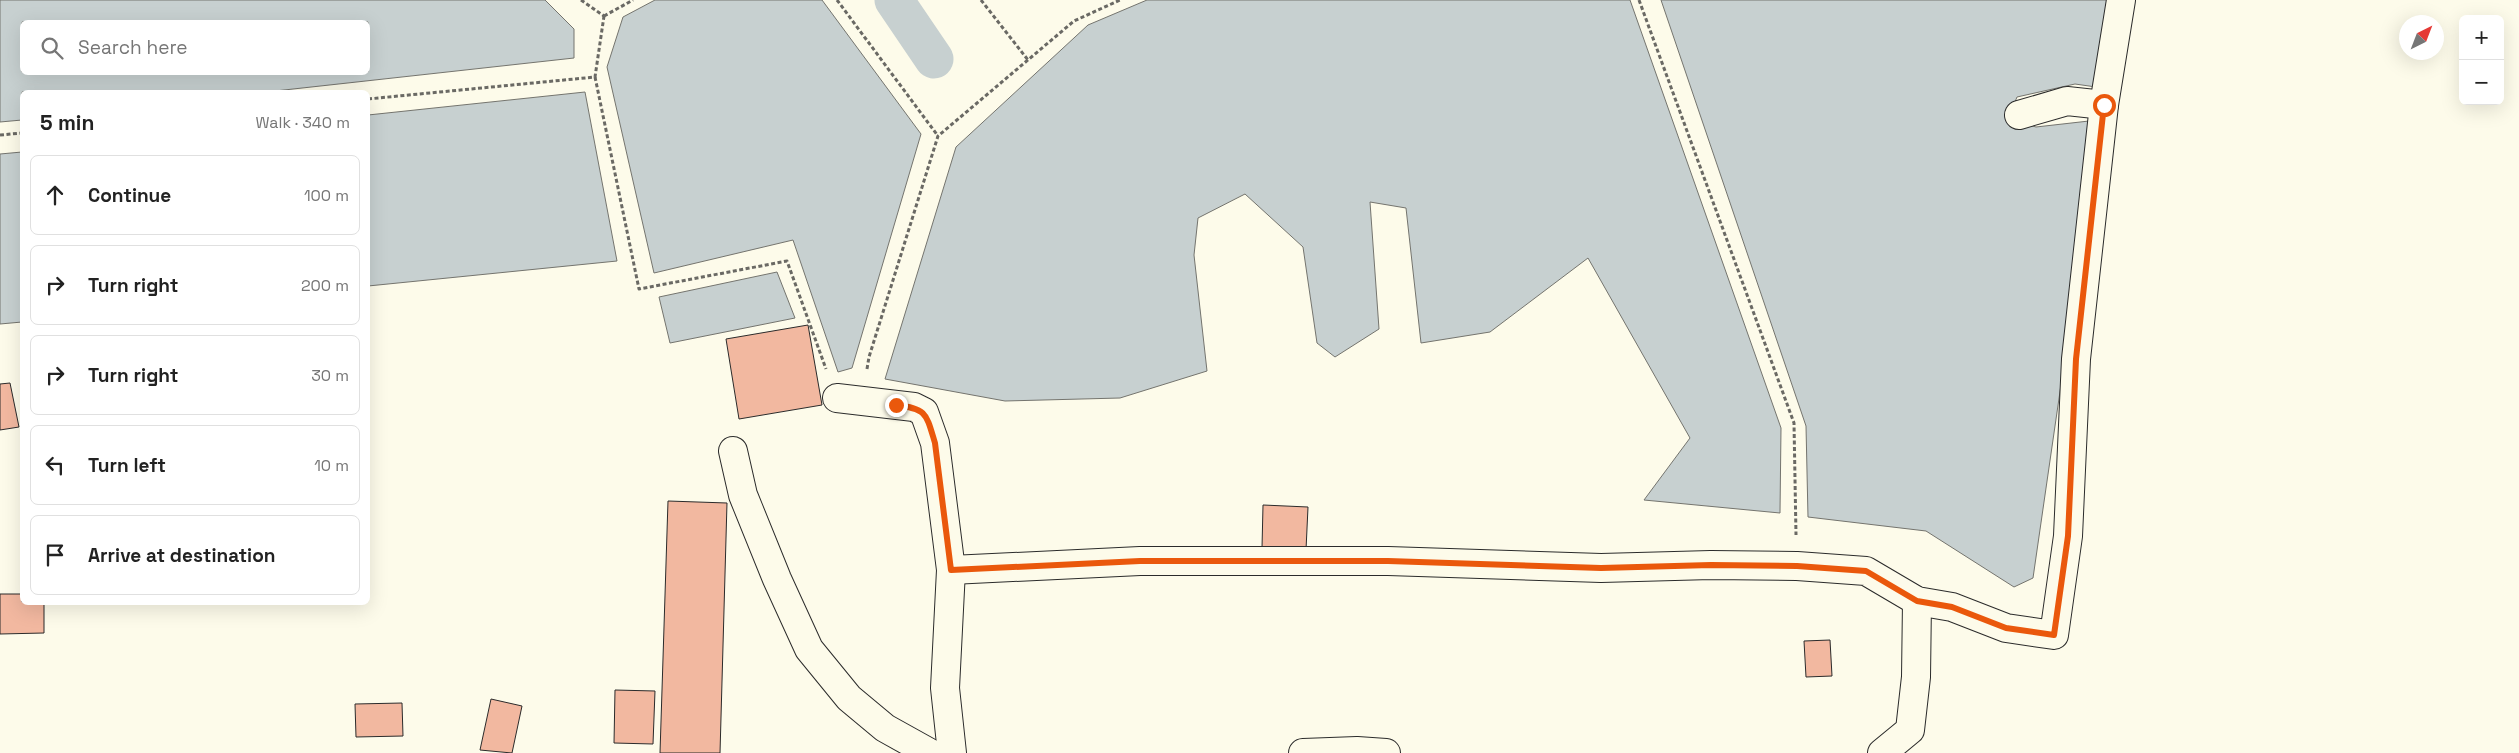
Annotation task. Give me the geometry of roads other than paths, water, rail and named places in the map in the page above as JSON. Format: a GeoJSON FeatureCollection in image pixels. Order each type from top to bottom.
{"type":"FeatureCollection","features":[{"type":"Feature","properties":{"kind":"street"},"geometry":{"type":"LineString","coordinates":[[951,570],[1140,561],[1388,561],[1601,568],[1711,565],[1797,566],[1866,571],[1917,601],[1952,607],[2006,628],[2054,635],[2068,536],[2076,359],[2104,105],[2121,0]]}},
{"type":"Feature","properties":{"kind":"street"},"geometry":{"type":"LineString","coordinates":[[2019,115],[2067,102],[2104,105]]}},
{"type":"Feature","properties":{"kind":"street"},"geometry":{"type":"LineString","coordinates":[[850,400],[914,407],[924,412],[935,443],[951,570],[945,688],[952,753]]}},
{"type":"Feature","properties":{"kind":"street"},"geometry":{"type":"LineString","coordinates":[[733,451],[743,495],[777,579],[809,648],[849,698],[885,728],[930,753]]}},
{"type":"Feature","properties":{"kind":"street"},"geometry":{"type":"LineString","coordinates":[[1882,753],[1910,730],[1916,677],[1917,601]]}},
{"type":"Feature","properties":{"kind":"street"},"geometry":{"type":"LineString","coordinates":[[1303,753],[1357,751],[1386,753]]}},
{"type":"Feature","properties":{"kind":"waterway"},"geometry":{"type":"LineString","coordinates":[[894,0],[934,59]]}}]}
